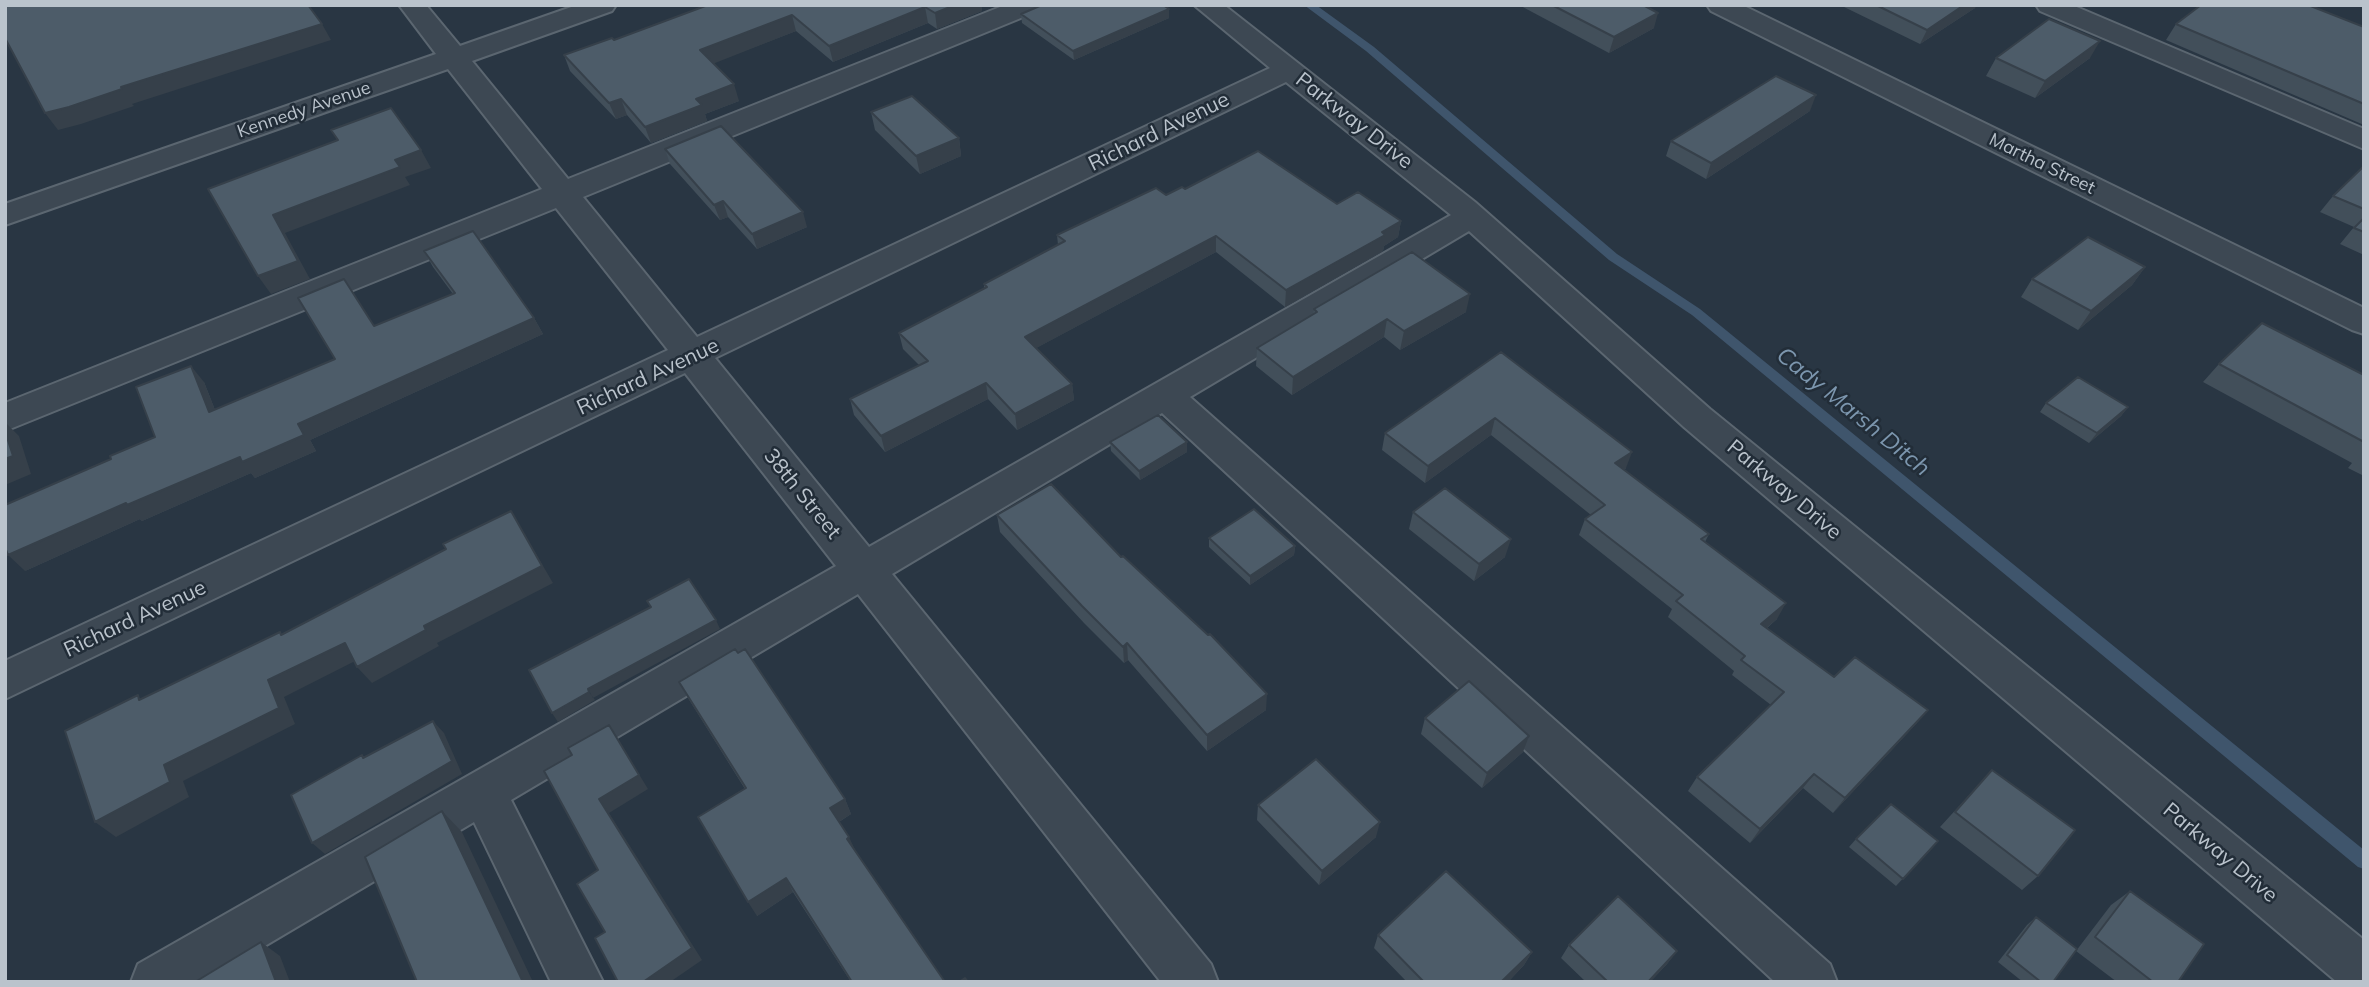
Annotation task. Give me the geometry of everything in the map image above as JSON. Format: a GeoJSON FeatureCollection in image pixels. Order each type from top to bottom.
{"type":"FeatureCollection","features":[{"type":"Feature","properties":{"kind":"street","name":"38th Street"},"geometry":{"type":"LineString","coordinates":[[412,5],[1193,982]]}},
{"type":"Feature","properties":{"kind":"street","name":"Kennedy Avenue"},"geometry":{"type":"LineString","coordinates":[[5,215],[603,5]]}},
{"type":"Feature","properties":{"kind":"street"},"geometry":{"type":"LineString","coordinates":[[5,418],[1029,5]]}},
{"type":"Feature","properties":{"kind":"street","name":"Parkway Drive"},"geometry":{"type":"LineString","coordinates":[[1207,5],[1472,216],[1697,418],[2364,972]]}},
{"type":"Feature","properties":{"kind":"street","name":"Martha Street"},"geometry":{"type":"LineString","coordinates":[[1720,5],[2364,322]]}},
{"type":"Feature","properties":{"kind":"street"},"geometry":{"type":"LineString","coordinates":[[2049,5],[2364,140]]}},
{"type":"Feature","properties":{"kind":"street","name":"Richard Avenue"},"geometry":{"type":"LineString","coordinates":[[5,681],[1289,70]]}},
{"type":"Feature","properties":{"kind":"street"},"geometry":{"type":"LineString","coordinates":[[156,982],[1472,216]]}},
{"type":"Feature","properties":{"kind":"street"},"geometry":{"type":"LineString","coordinates":[[1164,394],[1812,982]]}},
{"type":"Feature","properties":{"kind":"street"},"geometry":{"type":"LineString","coordinates":[[482,791],[578,982]]}},
{"type":"Feature","properties":{"kind":"building"},"geometry":{"type":"Polygon","coordinates":[[[5,5],[308,5],[322,24],[45,113],[5,38],[5,5]]]}},
{"type":"Feature","properties":{"kind":"building"},"geometry":{"type":"Polygon","coordinates":[[[708,5],[955,5],[935,13],[925,7],[829,46],[792,15],[700,50],[734,84],[696,99],[702,105],[645,127],[621,99],[609,103],[564,55],[612,38],[614,40],[708,5]]]}},
{"type":"Feature","properties":{"kind":"building"},"geometry":{"type":"Polygon","coordinates":[[[1042,5],[1163,5],[1169,9],[1073,51],[1021,14],[1042,5]]]}},
{"type":"Feature","properties":{"kind":"building"},"geometry":{"type":"Polygon","coordinates":[[[1552,5],[1643,5],[1658,13],[1614,37],[1552,5]]]}},
{"type":"Feature","properties":{"kind":"building"},"geometry":{"type":"Polygon","coordinates":[[[1876,5],[1964,5],[1927,30],[1876,5]]]}},
{"type":"Feature","properties":{"kind":"building"},"geometry":{"type":"Polygon","coordinates":[[[2201,5],[2308,5],[2364,27],[2364,104],[2176,24],[2201,5]]]}},
{"type":"Feature","properties":{"kind":"building"},"geometry":{"type":"Polygon","coordinates":[[[2049,19],[2100,41],[2045,81],[1996,58],[2049,19]]]}},
{"type":"Feature","properties":{"kind":"building"},"geometry":{"type":"Polygon","coordinates":[[[1776,76],[1816,95],[1711,163],[1671,141],[1776,76]]]}},
{"type":"Feature","properties":{"kind":"building"},"geometry":{"type":"Polygon","coordinates":[[[912,96],[959,138],[916,156],[871,112],[912,96]]]}},
{"type":"Feature","properties":{"kind":"building"},"geometry":{"type":"Polygon","coordinates":[[[391,108],[421,150],[395,160],[400,167],[273,215],[298,261],[258,276],[208,189],[338,140],[331,130],[391,108]]]}},
{"type":"Feature","properties":{"kind":"building"},"geometry":{"type":"Polygon","coordinates":[[[721,126],[803,212],[752,234],[723,201],[714,205],[665,149],[721,126]]]}},
{"type":"Feature","properties":{"kind":"building"},"geometry":{"type":"Polygon","coordinates":[[[1258,151],[1337,204],[1358,192],[1401,221],[1382,232],[1385,235],[1286,290],[1216,236],[1025,337],[1072,384],[1015,414],[986,383],[881,436],[850,399],[928,361],[899,333],[987,287],[984,284],[1065,241],[1057,235],[1156,188],[1166,195],[1182,187],[1185,189],[1258,151]]]}},
{"type":"Feature","properties":{"kind":"building"},"geometry":{"type":"Polygon","coordinates":[[[2364,166],[2364,209],[2333,196],[2364,166]]]}},
{"type":"Feature","properties":{"kind":"building"},"geometry":{"type":"Polygon","coordinates":[[[2364,218],[2364,232],[2354,228],[2364,218]]]}},
{"type":"Feature","properties":{"kind":"building"},"geometry":{"type":"Polygon","coordinates":[[[473,231],[534,318],[298,424],[304,435],[242,462],[240,457],[127,505],[126,503],[8,555],[5,547],[5,505],[155,437],[136,387],[191,366],[209,412],[335,359],[298,298],[344,279],[374,326],[455,293],[424,251],[473,231]]]}},
{"type":"Feature","properties":{"kind":"building"},"geometry":{"type":"Polygon","coordinates":[[[2088,237],[2145,267],[2091,311],[2032,279],[2088,237]]]}},
{"type":"Feature","properties":{"kind":"building"},"geometry":{"type":"Polygon","coordinates":[[[1412,252],[1470,294],[1404,331],[1387,319],[1293,377],[1257,348],[1317,312],[1314,309],[1412,252]]]}},
{"type":"Feature","properties":{"kind":"building"},"geometry":{"type":"Polygon","coordinates":[[[2262,323],[2364,375],[2364,442],[2219,364],[2262,323]]]}},
{"type":"Feature","properties":{"kind":"building"},"geometry":{"type":"Polygon","coordinates":[[[1501,352],[1632,452],[1615,463],[1709,534],[1701,539],[1786,603],[1761,624],[1834,677],[1855,657],[1928,710],[1845,798],[1814,774],[1760,829],[1697,777],[1784,692],[1741,660],[1745,656],[1676,601],[1683,595],[1585,519],[1605,505],[1495,418],[1428,466],[1385,433],[1501,352]]]}},
{"type":"Feature","properties":{"kind":"building"},"geometry":{"type":"Polygon","coordinates":[[[2078,377],[2128,407],[2097,433],[2046,403],[2078,377]]]}},
{"type":"Feature","properties":{"kind":"building"},"geometry":{"type":"Polygon","coordinates":[[[1158,415],[1187,442],[1139,471],[1110,442],[1158,415]]]}},
{"type":"Feature","properties":{"kind":"building"},"geometry":{"type":"Polygon","coordinates":[[[5,431],[13,456],[5,459],[5,431]]]}},
{"type":"Feature","properties":{"kind":"building"},"geometry":{"type":"Polygon","coordinates":[[[1051,484],[1121,557],[1210,634],[1267,694],[1207,735],[1127,643],[1123,647],[997,515],[1051,484]]]}},
{"type":"Feature","properties":{"kind":"building"},"geometry":{"type":"Polygon","coordinates":[[[1445,488],[1511,539],[1479,564],[1413,512],[1445,488]]]}},
{"type":"Feature","properties":{"kind":"building"},"geometry":{"type":"Polygon","coordinates":[[[1254,509],[1295,546],[1250,576],[1209,538],[1254,509]]]}},
{"type":"Feature","properties":{"kind":"building"},"geometry":{"type":"Polygon","coordinates":[[[511,511],[542,566],[424,626],[426,630],[357,667],[345,643],[268,680],[279,708],[164,765],[170,782],[95,822],[65,731],[138,695],[139,700],[280,632],[281,635],[446,549],[443,544],[511,511]]]}},
{"type":"Feature","properties":{"kind":"building"},"geometry":{"type":"Polygon","coordinates":[[[689,579],[716,620],[588,689],[589,692],[552,713],[529,670],[651,607],[647,601],[689,579]]]}},
{"type":"Feature","properties":{"kind":"building"},"geometry":{"type":"Polygon","coordinates":[[[735,649],[738,653],[745,649],[845,799],[830,808],[849,837],[847,839],[945,982],[852,982],[786,878],[748,902],[698,817],[746,788],[679,682],[735,649]]]}},
{"type":"Feature","properties":{"kind":"building"},"geometry":{"type":"Polygon","coordinates":[[[1469,681],[1529,736],[1487,773],[1425,718],[1469,681]]]}},
{"type":"Feature","properties":{"kind":"building"},"geometry":{"type":"Polygon","coordinates":[[[433,721],[452,761],[312,843],[291,795],[362,755],[363,758],[433,721]]]}},
{"type":"Feature","properties":{"kind":"building"},"geometry":{"type":"Polygon","coordinates":[[[609,725],[639,775],[599,799],[692,948],[643,982],[618,982],[595,938],[605,932],[577,884],[598,870],[544,771],[572,755],[568,748],[609,725]]]}},
{"type":"Feature","properties":{"kind":"building"},"geometry":{"type":"Polygon","coordinates":[[[1316,759],[1380,822],[1322,871],[1258,805],[1316,759]]]}},
{"type":"Feature","properties":{"kind":"building"},"geometry":{"type":"Polygon","coordinates":[[[1992,770],[2075,830],[2038,876],[1955,812],[1992,770]]]}},
{"type":"Feature","properties":{"kind":"building"},"geometry":{"type":"Polygon","coordinates":[[[1891,804],[1938,841],[1903,879],[1856,839],[1891,804]]]}},
{"type":"Feature","properties":{"kind":"building"},"geometry":{"type":"Polygon","coordinates":[[[442,811],[523,982],[417,982],[365,857],[442,811]]]}},
{"type":"Feature","properties":{"kind":"building"},"geometry":{"type":"Polygon","coordinates":[[[1446,871],[1532,952],[1501,982],[1424,982],[1378,935],[1446,871]]]}},
{"type":"Feature","properties":{"kind":"building"},"geometry":{"type":"Polygon","coordinates":[[[2130,891],[2204,944],[2178,982],[2153,982],[2095,937],[2130,891]]]}},
{"type":"Feature","properties":{"kind":"building"},"geometry":{"type":"Polygon","coordinates":[[[1618,896],[1677,951],[1648,982],[1608,982],[1569,945],[1618,896]]]}},
{"type":"Feature","properties":{"kind":"building"},"geometry":{"type":"Polygon","coordinates":[[[2036,917],[2077,949],[2053,982],[2041,982],[2007,955],[2036,917]]]}},
{"type":"Feature","properties":{"kind":"building"},"geometry":{"type":"Polygon","coordinates":[[[261,942],[276,982],[195,982],[261,942]]]}},
{"type":"Feature","properties":{"kind":"waterway","name":"Cady Marsh Ditch"},"geometry":{"type":"LineString","coordinates":[[1309,5],[1370,49],[1613,257],[1696,312],[2364,861]]}}]}
